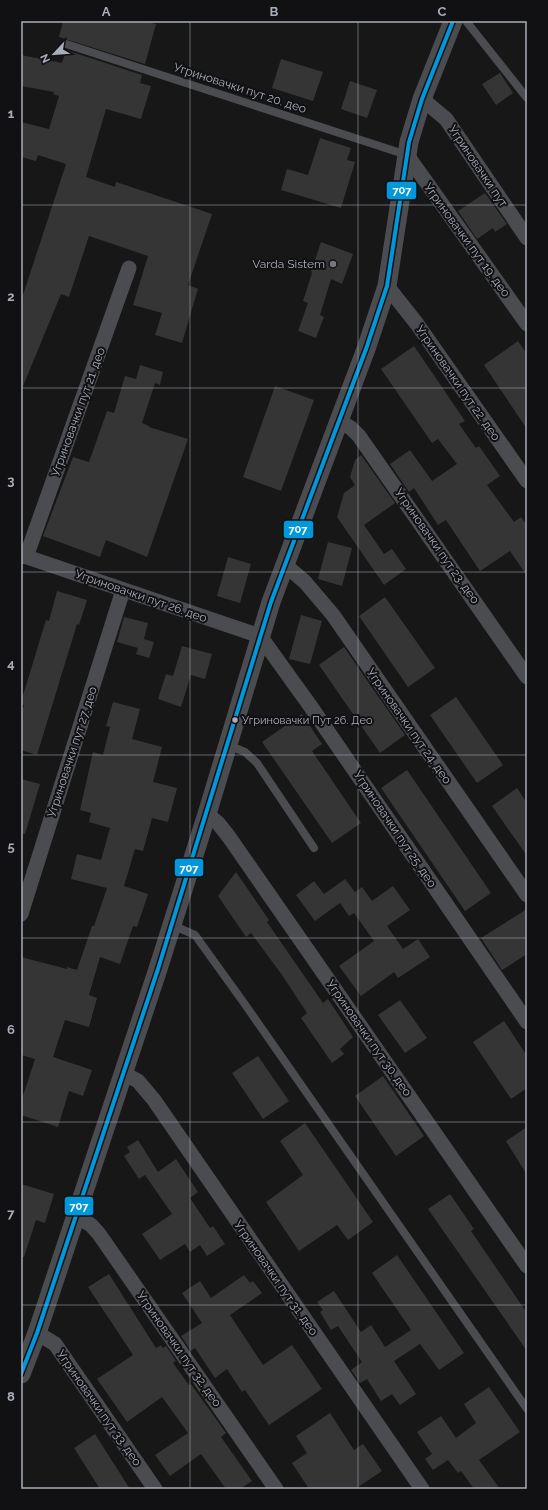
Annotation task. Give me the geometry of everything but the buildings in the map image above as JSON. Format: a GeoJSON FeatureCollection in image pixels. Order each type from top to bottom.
{"type":"FeatureCollection","features":[{"type":"Feature","properties":{"kind":"street"},"geometry":{"type":"LineString","coordinates":[[21,1374],[37,1333],[172,925],[260,636],[284,564],[339,422],[387,286],[407,155],[422,99],[453,21]]}},
{"type":"Feature","properties":{"kind":"street","name":"Угриновачки пут"},"geometry":{"type":"LineString","coordinates":[[422,99],[433,106],[446,119],[527,238]]}},
{"type":"Feature","properties":{"kind":"street","name":"Угриновачки пут 19. део"},"geometry":{"type":"LineString","coordinates":[[407,155],[527,324]]}},
{"type":"Feature","properties":{"kind":"street","name":"Угриновачки пут 21. део"},"geometry":{"type":"LineString","coordinates":[[23,556],[129,268]]}},
{"type":"Feature","properties":{"kind":"street","name":"Угриновачки пут 22. део"},"geometry":{"type":"LineString","coordinates":[[387,286],[417,324],[527,481]]}},
{"type":"Feature","properties":{"kind":"street","name":"Угриновачки пут 23. део"},"geometry":{"type":"LineString","coordinates":[[339,422],[351,428],[368,448],[527,677]]}},
{"type":"Feature","properties":{"kind":"street","name":"Угриновачки пут 26. део"},"geometry":{"type":"LineString","coordinates":[[23,556],[260,636]]}},
{"type":"Feature","properties":{"kind":"street","name":"Угриновачки пут 24. део"},"geometry":{"type":"LineString","coordinates":[[284,564],[304,582],[333,615],[527,895]]}},
{"type":"Feature","properties":{"kind":"street","name":"Угриновачки пут 27. део"},"geometry":{"type":"LineString","coordinates":[[21,914],[123,590]]}},
{"type":"Feature","properties":{"kind":"street","name":"Угриновачки пут 25. део"},"geometry":{"type":"LineString","coordinates":[[260,636],[311,706],[527,1022]]}},
{"type":"Feature","properties":{"kind":"street","name":"Угриновачки пут 30. део"},"geometry":{"type":"LineString","coordinates":[[207,814],[218,823],[229,837],[527,1266]]}},
{"type":"Feature","properties":{"kind":"street","name":"Угриновачки пут 31. део"},"geometry":{"type":"LineString","coordinates":[[123,1073],[138,1081],[154,1100],[422,1489]]}},
{"type":"Feature","properties":{"kind":"street","name":"Угриновачки пут 32. део"},"geometry":{"type":"LineString","coordinates":[[75,1216],[91,1225],[99,1234],[276,1489]]}},
{"type":"Feature","properties":{"kind":"street","name":"Угриновачки пут 33. део"},"geometry":{"type":"LineString","coordinates":[[37,1333],[55,1344],[155,1489]]}},
{"type":"Feature","properties":{"kind":"lane"},"geometry":{"type":"LineString","coordinates":[[466,21],[527,98]]}},
{"type":"Feature","properties":{"kind":"lane","name":"Угриновачки пут 20. део"},"geometry":{"type":"LineString","coordinates":[[66,44],[407,155]]}},
{"type":"Feature","properties":{"kind":"lane"},"geometry":{"type":"LineString","coordinates":[[228,744],[245,752],[257,763],[314,848]]}},
{"type":"Feature","properties":{"kind":"lane"},"geometry":{"type":"LineString","coordinates":[[172,925],[195,935],[235,990],[527,1409]]}},
{"type":"Feature","properties":{"kind":"transit line","name":"707"},"geometry":{"type":"LineString","coordinates":[[21,1374],[37,1333],[158,969],[271,602],[366,349],[387,286],[409,142],[422,99],[453,21]]}},
{"type":"Feature","properties":{"kind":"place","name":"Varda Sistem"},"geometry":{"type":"Point","coordinates":[333,264]}},
{"type":"Feature","properties":{"kind":"place","name":"Угриновачки Пут 26. Део"},"geometry":{"type":"Point","coordinates":[235,720]}}]}
